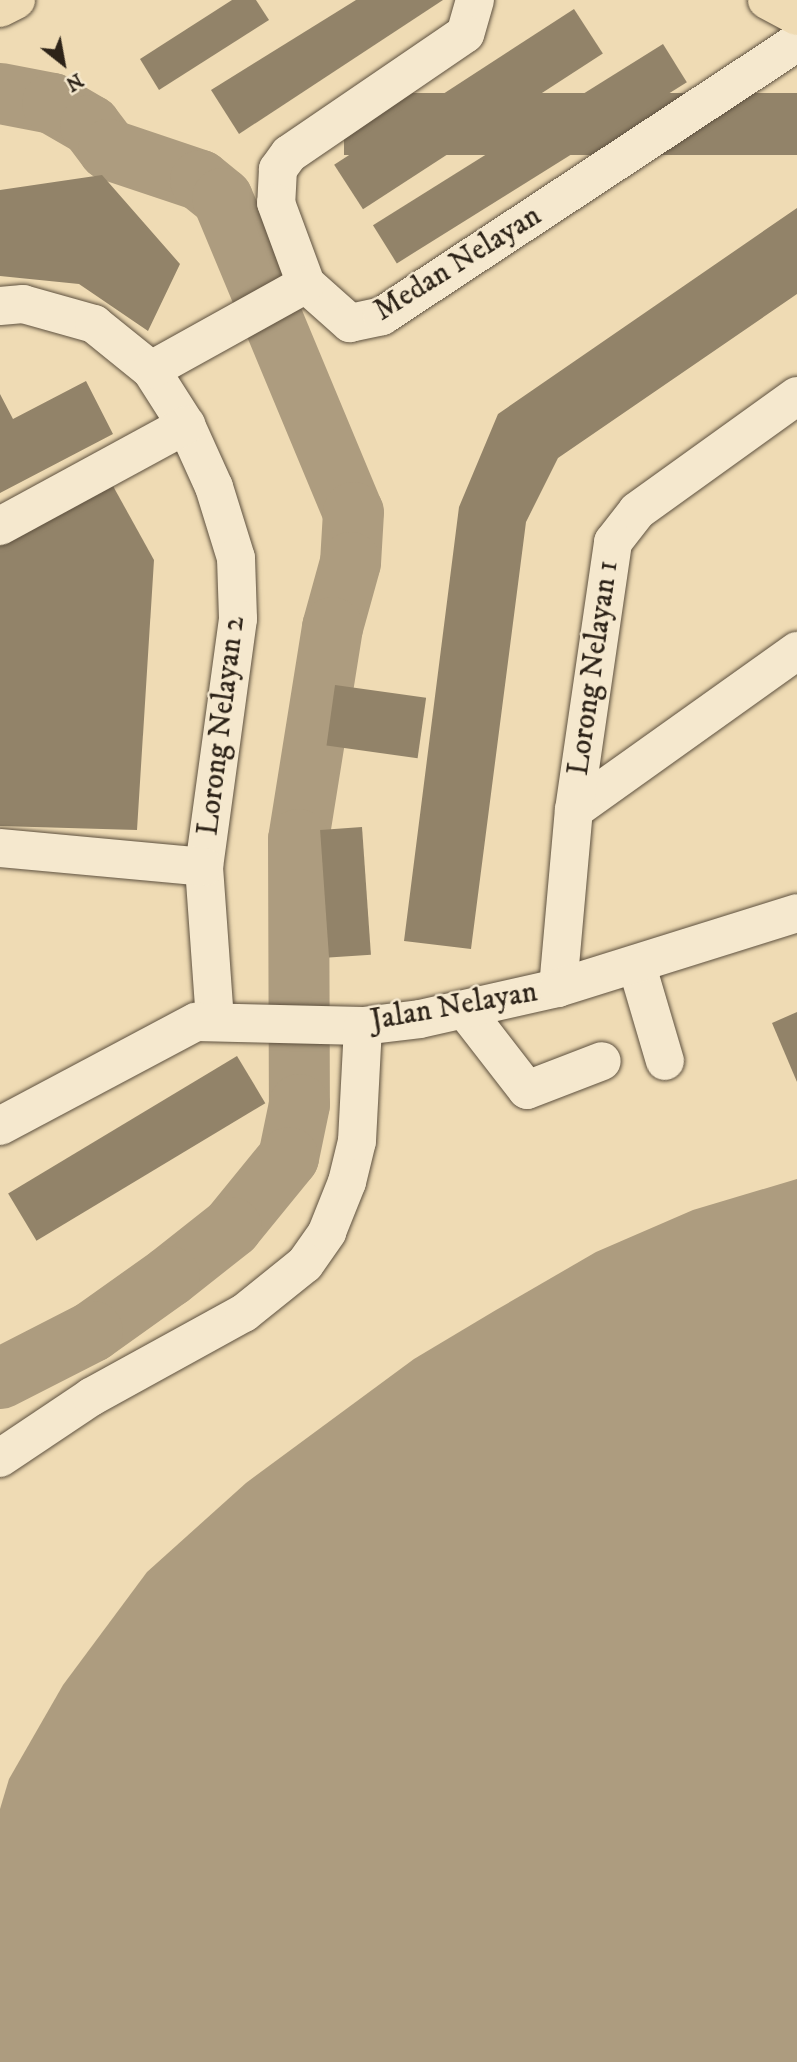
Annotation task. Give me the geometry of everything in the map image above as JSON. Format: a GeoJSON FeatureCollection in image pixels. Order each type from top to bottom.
{"type":"FeatureCollection","features":[{"type":"Feature","properties":{"kind":"main road"},"geometry":{"type":"LineString","coordinates":[[0,8],[16,0]]}},
{"type":"Feature","properties":{"kind":"main road"},"geometry":{"type":"LineString","coordinates":[[767,0],[797,16]]}},
{"type":"Feature","properties":{"kind":"street","name":"Medan Nelayan"},"geometry":{"type":"LineString","coordinates":[[475,0],[465,34],[289,154],[278,169],[276,203],[295,291],[350,323],[383,316],[797,42]]}},
{"type":"Feature","properties":{"kind":"street"},"geometry":{"type":"LineString","coordinates":[[151,370],[295,291]]}},
{"type":"Feature","properties":{"kind":"street","name":"Lorong Nelayan 2"},"geometry":{"type":"LineString","coordinates":[[0,306],[23,304],[94,324],[151,370],[186,425],[236,558],[233,688],[204,867],[215,1019]]}},
{"type":"Feature","properties":{"kind":"street","name":"Lorong Nelayan 1"},"geometry":{"type":"LineString","coordinates":[[558,988],[575,810],[605,569],[617,535],[636,511],[797,396]]}},
{"type":"Feature","properties":{"kind":"street"},"geometry":{"type":"LineString","coordinates":[[0,526],[186,425]]}},
{"type":"Feature","properties":{"kind":"street"},"geometry":{"type":"LineString","coordinates":[[575,810],[797,651]]}},
{"type":"Feature","properties":{"kind":"street"},"geometry":{"type":"LineString","coordinates":[[0,848],[204,867]]}},
{"type":"Feature","properties":{"kind":"street","name":"Jalan Nelayan"},"geometry":{"type":"LineString","coordinates":[[0,1126],[179,1027],[215,1019],[346,1024],[464,1010],[637,966],[797,913]]}},
{"type":"Feature","properties":{"kind":"street"},"geometry":{"type":"LineString","coordinates":[[637,966],[666,1061]]}},
{"type":"Feature","properties":{"kind":"street"},"geometry":{"type":"LineString","coordinates":[[464,1010],[527,1090],[602,1061]]}},
{"type":"Feature","properties":{"kind":"street"},"geometry":{"type":"LineString","coordinates":[[0,1458],[92,1397],[244,1313],[304,1264],[327,1232],[350,1168],[346,1024]]}},
{"type":"Feature","properties":{"kind":"shaded area"},"geometry":{"type":"Polygon","coordinates":[[[797,1179],[797,2062],[0,2062],[0,1809],[9,1779],[63,1685],[147,1572],[246,1483],[414,1359],[596,1252],[693,1210],[797,1179]]]}},
{"type":"Feature","properties":{"kind":"building"},"geometry":{"type":"Polygon","coordinates":[[[232,0],[256,0],[269,20],[159,90],[140,59],[232,0]]]}},
{"type":"Feature","properties":{"kind":"building"},"geometry":{"type":"Polygon","coordinates":[[[356,0],[443,0],[239,134],[211,90],[356,0]]]}},
{"type":"Feature","properties":{"kind":"building"},"geometry":{"type":"Polygon","coordinates":[[[574,9],[603,53],[363,209],[334,165],[574,9]]]}},
{"type":"Feature","properties":{"kind":"building"},"geometry":{"type":"Polygon","coordinates":[[[663,44],[687,82],[397,263],[373,225],[663,44]]]}},
{"type":"Feature","properties":{"kind":"building"},"geometry":{"type":"Polygon","coordinates":[[[344,93],[797,93],[797,155],[344,155],[344,93]]]}},
{"type":"Feature","properties":{"kind":"building"},"geometry":{"type":"Polygon","coordinates":[[[102,175],[180,264],[148,331],[79,284],[0,276],[0,190],[102,175]]]}},
{"type":"Feature","properties":{"kind":"building"},"geometry":{"type":"Polygon","coordinates":[[[797,208],[797,294],[558,458],[526,522],[471,949],[404,941],[459,507],[498,414],[797,208]]]}},
{"type":"Feature","properties":{"kind":"building"},"geometry":{"type":"Polygon","coordinates":[[[86,381],[113,434],[0,493],[0,394],[13,419],[86,381]]]}},
{"type":"Feature","properties":{"kind":"building"},"geometry":{"type":"Polygon","coordinates":[[[113,486],[154,560],[137,830],[0,826],[0,546],[113,486]]]}},
{"type":"Feature","properties":{"kind":"building"},"geometry":{"type":"Polygon","coordinates":[[[335,685],[426,698],[418,758],[327,745],[335,685]]]}},
{"type":"Feature","properties":{"kind":"building"},"geometry":{"type":"Polygon","coordinates":[[[362,827],[371,955],[329,958],[320,830],[362,827]]]}},
{"type":"Feature","properties":{"kind":"building"},"geometry":{"type":"Polygon","coordinates":[[[797,1012],[797,1082],[772,1023],[797,1012]]]}},
{"type":"Feature","properties":{"kind":"building"},"geometry":{"type":"Polygon","coordinates":[[[237,1056],[265,1103],[36,1241],[8,1194],[237,1056]]]}},
{"type":"Feature","properties":{"kind":"waterway"},"geometry":{"type":"LineString","coordinates":[[0,93],[52,103],[90,125],[108,149],[200,180],[222,198],[353,512],[350,562],[332,627],[298,839],[299,1104],[288,1157],[231,1227],[169,1276],[92,1331],[0,1378]]}}]}
